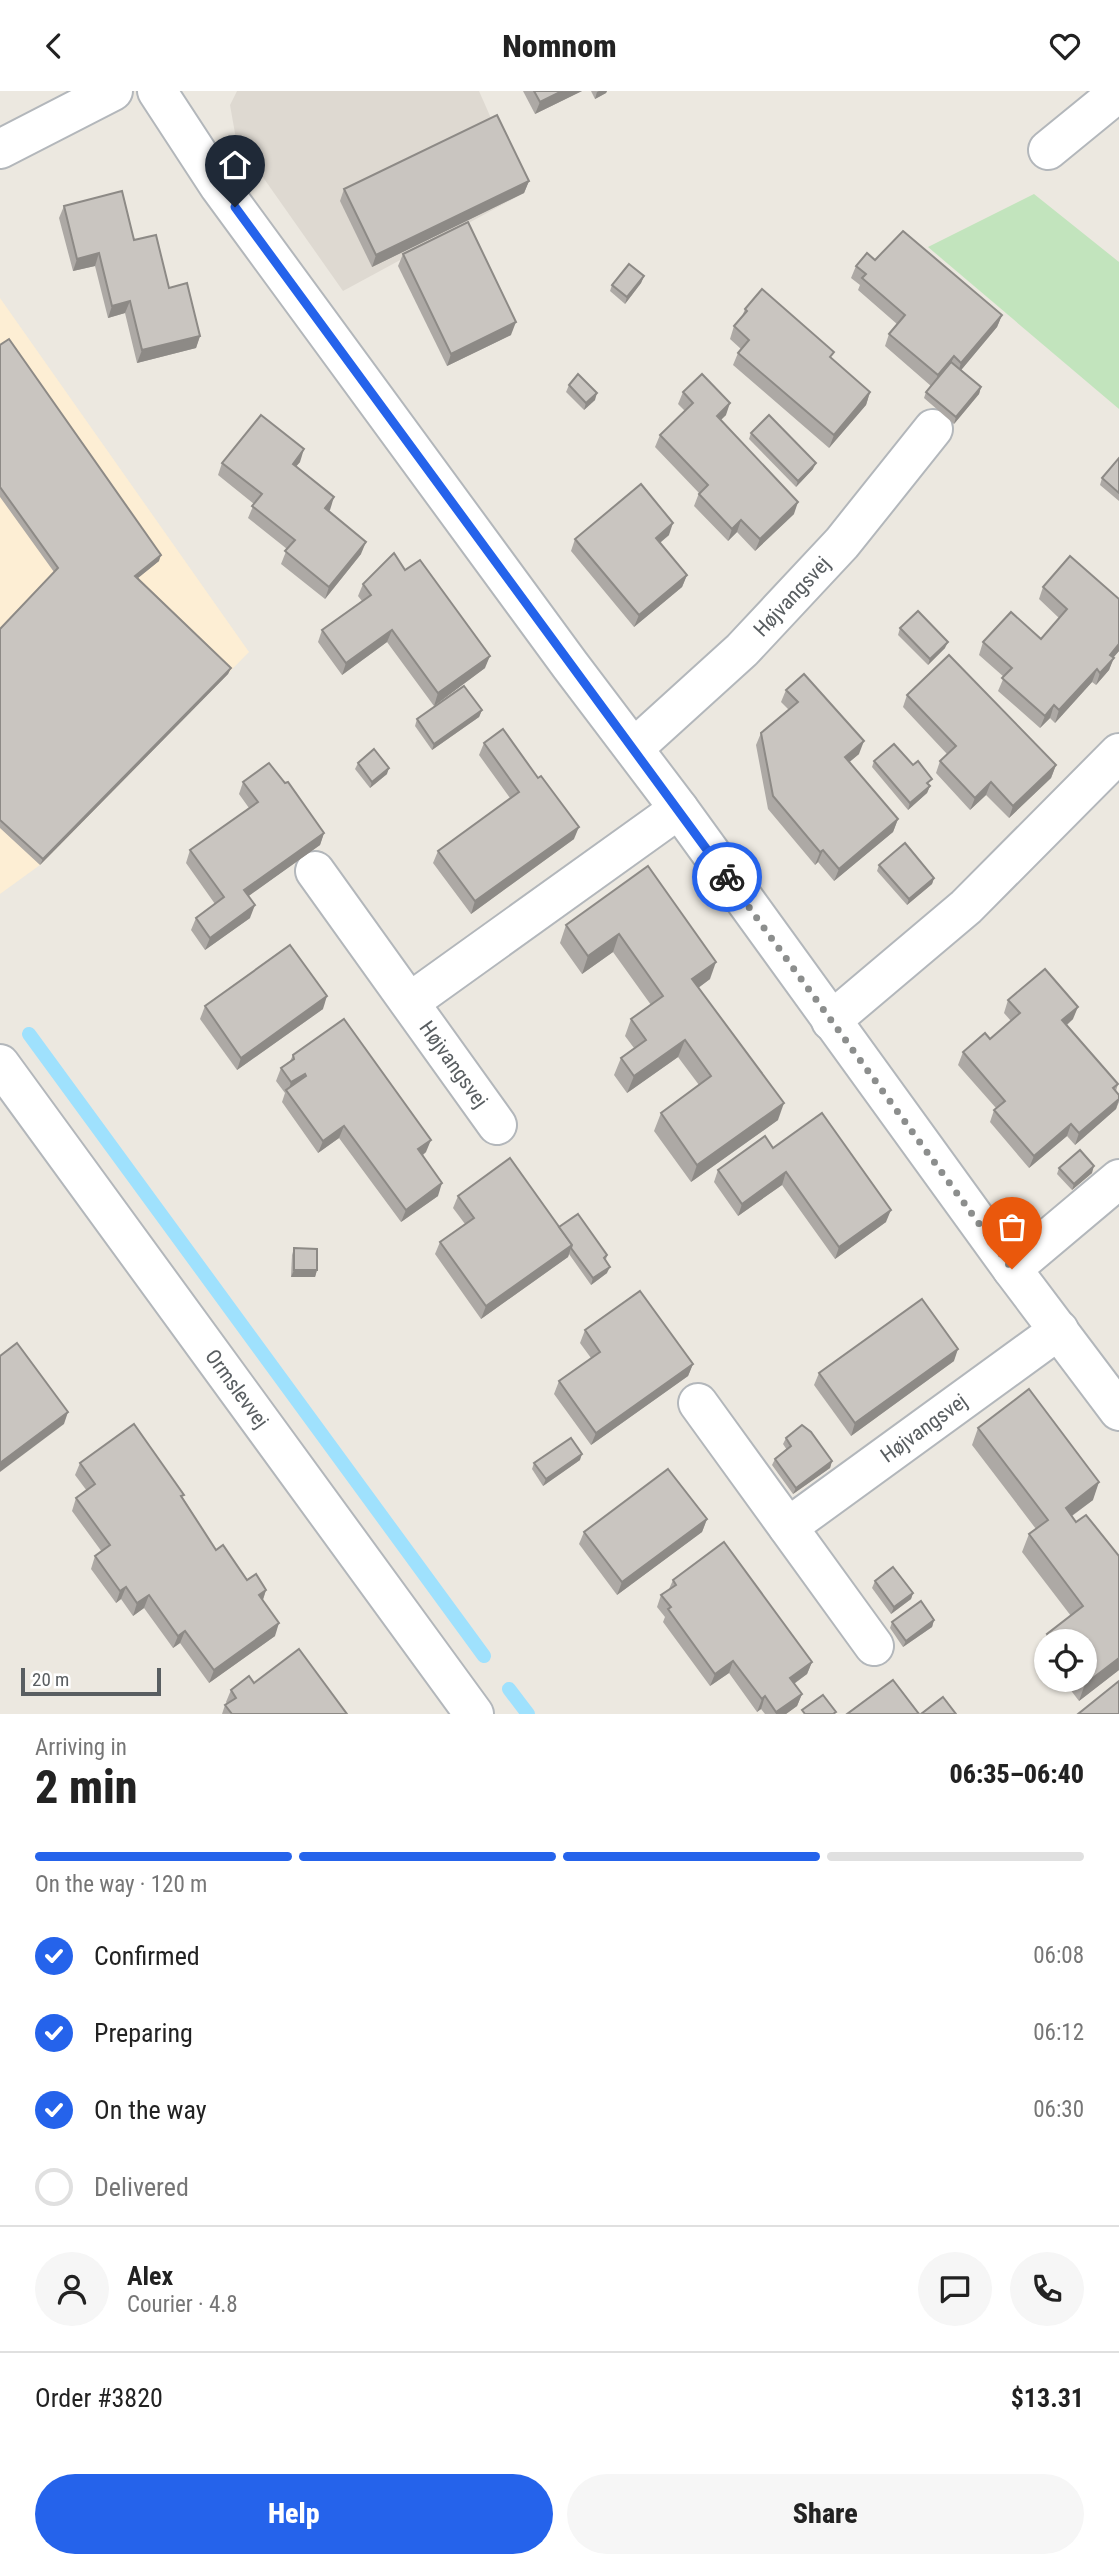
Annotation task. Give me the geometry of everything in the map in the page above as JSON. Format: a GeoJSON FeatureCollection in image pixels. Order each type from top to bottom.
{"type":"FeatureCollection","features":[{"type":"Feature","properties":{"kind":"street"},"geometry":{"type":"LineString","coordinates":[[0,149],[113,91]]}},
{"type":"Feature","properties":{"kind":"street"},"geometry":{"type":"LineString","coordinates":[[157,91],[227,197],[679,809],[1012,1269],[1119,1411]]}},
{"type":"Feature","properties":{"kind":"street"},"geometry":{"type":"LineString","coordinates":[[1048,150],[1119,92]]}},
{"type":"Feature","properties":{"kind":"street","name":"Højvangsvej"},"geometry":{"type":"LineString","coordinates":[[634,748],[751,640],[842,543],[933,429]]}},
{"type":"Feature","properties":{"kind":"street"},"geometry":{"type":"LineString","coordinates":[[831,1021],[966,907],[1119,753]]}},
{"type":"Feature","properties":{"kind":"street","name":"Højvangsvej"},"geometry":{"type":"LineString","coordinates":[[410,1002],[679,809]]}},
{"type":"Feature","properties":{"kind":"street","name":"Højvangsvej"},"geometry":{"type":"LineString","coordinates":[[315,871],[498,1125]]}},
{"type":"Feature","properties":{"kind":"street","name":"Ormslevvej"},"geometry":{"type":"LineString","coordinates":[[0,1064],[474,1714]]}},
{"type":"Feature","properties":{"kind":"street"},"geometry":{"type":"LineString","coordinates":[[1012,1269],[1119,1179]]}},
{"type":"Feature","properties":{"kind":"street","name":"Højvangsvej"},"geometry":{"type":"LineString","coordinates":[[788,1527],[1059,1331]]}},
{"type":"Feature","properties":{"kind":"street"},"geometry":{"type":"LineString","coordinates":[[698,1403],[874,1646]]}},
{"type":"Feature","properties":{"kind":"shaded area"},"geometry":{"type":"Polygon","coordinates":[[[237,91],[479,91],[524,193],[343,291],[236,139],[230,105],[237,91]]]}},
{"type":"Feature","properties":{"kind":"shaded area"},"geometry":{"type":"Polygon","coordinates":[[[0,298],[249,652],[40,865],[0,894],[0,298]]]}},
{"type":"Feature","properties":{"kind":"green space"},"geometry":{"type":"Polygon","coordinates":[[[1034,194],[1119,262],[1119,409],[928,247],[1034,194]]]}},
{"type":"Feature","properties":{"kind":"building"},"geometry":{"type":"Polygon","coordinates":[[[534,91],[562,91],[540,102],[534,91]]]}},
{"type":"Feature","properties":{"kind":"building"},"geometry":{"type":"Polygon","coordinates":[[[497,115],[529,181],[376,255],[344,189],[497,115]]]}},
{"type":"Feature","properties":{"kind":"building"},"geometry":{"type":"Polygon","coordinates":[[[122,191],[134,240],[156,235],[169,288],[187,283],[200,336],[142,350],[130,301],[112,306],[99,253],[77,259],[64,206],[122,191]]]}},
{"type":"Feature","properties":{"kind":"building"},"geometry":{"type":"Polygon","coordinates":[[[468,222],[516,322],[451,354],[403,254],[468,222]]]}},
{"type":"Feature","properties":{"kind":"building"},"geometry":{"type":"Polygon","coordinates":[[[903,231],[1002,315],[961,363],[954,356],[938,375],[889,334],[905,315],[862,278],[866,274],[856,266],[867,253],[875,260],[903,231]]]}},
{"type":"Feature","properties":{"kind":"building"},"geometry":{"type":"Polygon","coordinates":[[[629,264],[644,276],[627,297],[612,285],[629,264]]]}},
{"type":"Feature","properties":{"kind":"building"},"geometry":{"type":"Polygon","coordinates":[[[762,289],[834,352],[830,357],[870,392],[834,435],[738,353],[749,340],[734,326],[762,289]]]}},
{"type":"Feature","properties":{"kind":"building"},"geometry":{"type":"Polygon","coordinates":[[[9,339],[161,555],[135,576],[231,668],[43,859],[0,820],[0,629],[58,568],[0,487],[0,345],[9,339]]]}},
{"type":"Feature","properties":{"kind":"building"},"geometry":{"type":"Polygon","coordinates":[[[951,362],[981,387],[956,417],[926,392],[951,362]]]}},
{"type":"Feature","properties":{"kind":"building"},"geometry":{"type":"Polygon","coordinates":[[[578,374],[597,393],[586,403],[569,385],[578,374]]]}},
{"type":"Feature","properties":{"kind":"building"},"geometry":{"type":"Polygon","coordinates":[[[702,374],[730,403],[717,416],[798,502],[760,539],[741,520],[732,529],[699,494],[708,485],[660,435],[693,403],[683,392],[702,374]]]}},
{"type":"Feature","properties":{"kind":"building"},"geometry":{"type":"Polygon","coordinates":[[[261,415],[304,449],[293,464],[334,497],[325,508],[366,542],[329,587],[285,551],[295,540],[252,506],[262,494],[222,463],[261,415]]]}},
{"type":"Feature","properties":{"kind":"building"},"geometry":{"type":"Polygon","coordinates":[[[769,415],[816,463],[798,481],[751,433],[769,415]]]}},
{"type":"Feature","properties":{"kind":"building"},"geometry":{"type":"Polygon","coordinates":[[[1119,458],[1119,493],[1102,478],[1119,458]]]}},
{"type":"Feature","properties":{"kind":"building"},"geometry":{"type":"Polygon","coordinates":[[[641,484],[673,523],[656,538],[687,575],[639,615],[575,539],[641,484]]]}},
{"type":"Feature","properties":{"kind":"building"},"geometry":{"type":"Polygon","coordinates":[[[394,553],[405,570],[420,560],[490,656],[438,693],[392,630],[346,663],[322,630],[371,595],[363,584],[394,553]]]}},
{"type":"Feature","properties":{"kind":"building"},"geometry":{"type":"Polygon","coordinates":[[[1070,556],[1119,599],[1119,644],[1110,655],[1114,658],[1100,673],[1097,669],[1059,710],[1054,705],[1045,716],[1002,678],[1012,668],[983,642],[1011,612],[1041,639],[1067,609],[1043,587],[1070,556]]]}},
{"type":"Feature","properties":{"kind":"building"},"geometry":{"type":"Polygon","coordinates":[[[918,611],[948,642],[930,659],[900,628],[918,611]]]}},
{"type":"Feature","properties":{"kind":"building"},"geometry":{"type":"Polygon","coordinates":[[[949,655],[1056,765],[1013,806],[991,782],[975,798],[940,761],[956,746],[907,695],[949,655]]]}},
{"type":"Feature","properties":{"kind":"building"},"geometry":{"type":"Polygon","coordinates":[[[804,674],[864,741],[845,757],[898,819],[839,869],[823,850],[820,852],[773,796],[761,733],[798,702],[786,690],[804,674]]]}},
{"type":"Feature","properties":{"kind":"building"},"geometry":{"type":"Polygon","coordinates":[[[464,686],[482,710],[434,744],[417,719],[464,686]]]}},
{"type":"Feature","properties":{"kind":"building"},"geometry":{"type":"Polygon","coordinates":[[[503,729],[538,778],[541,776],[579,827],[475,901],[438,851],[519,792],[484,743],[503,729]]]}},
{"type":"Feature","properties":{"kind":"building"},"geometry":{"type":"Polygon","coordinates":[[[894,744],[913,765],[918,761],[932,779],[927,783],[930,786],[910,803],[874,761],[894,744]]]}},
{"type":"Feature","properties":{"kind":"building"},"geometry":{"type":"Polygon","coordinates":[[[374,749],[389,768],[372,782],[358,763],[374,749]]]}},
{"type":"Feature","properties":{"kind":"building"},"geometry":{"type":"Polygon","coordinates":[[[269,763],[285,783],[288,782],[324,833],[244,890],[255,905],[210,938],[196,918],[224,897],[190,850],[258,802],[243,782],[269,763]]]}},
{"type":"Feature","properties":{"kind":"building"},"geometry":{"type":"Polygon","coordinates":[[[905,843],[934,878],[909,899],[879,865],[905,843]]]}},
{"type":"Feature","properties":{"kind":"building"},"geometry":{"type":"Polygon","coordinates":[[[648,866],[716,962],[692,979],[784,1103],[697,1165],[661,1113],[711,1076],[685,1040],[634,1076],[621,1058],[646,1040],[631,1019],[663,996],[619,934],[588,956],[566,925],[648,866]]]}},
{"type":"Feature","properties":{"kind":"building"},"geometry":{"type":"Polygon","coordinates":[[[290,945],[327,996],[241,1058],[205,1006],[290,945]]]}},
{"type":"Feature","properties":{"kind":"building"},"geometry":{"type":"Polygon","coordinates":[[[1045,969],[1078,1007],[1062,1020],[1118,1084],[1113,1088],[1119,1099],[1079,1133],[1071,1124],[1034,1156],[994,1110],[1005,1101],[963,1052],[985,1033],[990,1039],[1020,1013],[1008,1000],[1045,969]]]}},
{"type":"Feature","properties":{"kind":"building"},"geometry":{"type":"Polygon","coordinates":[[[344,1019],[431,1140],[418,1149],[442,1183],[406,1210],[344,1126],[323,1141],[286,1090],[306,1076],[305,1074],[291,1082],[281,1068],[294,1059],[293,1055],[344,1019]]]}},
{"type":"Feature","properties":{"kind":"building"},"geometry":{"type":"Polygon","coordinates":[[[822,1113],[891,1210],[839,1247],[786,1172],[742,1204],[718,1170],[765,1136],[773,1148],[822,1113]]]}},
{"type":"Feature","properties":{"kind":"building"},"geometry":{"type":"Polygon","coordinates":[[[1080,1150],[1094,1166],[1074,1184],[1059,1168],[1080,1150]]]}},
{"type":"Feature","properties":{"kind":"building"},"geometry":{"type":"Polygon","coordinates":[[[510,1158],[572,1245],[486,1306],[440,1242],[474,1218],[458,1196],[510,1158]]]}},
{"type":"Feature","properties":{"kind":"building"},"geometry":{"type":"Polygon","coordinates":[[[578,1214],[607,1255],[604,1258],[610,1267],[593,1278],[559,1227],[578,1214]]]}},
{"type":"Feature","properties":{"kind":"building"},"geometry":{"type":"Polygon","coordinates":[[[294,1248],[317,1249],[317,1270],[294,1270],[294,1248]]]}},
{"type":"Feature","properties":{"kind":"building"},"geometry":{"type":"Polygon","coordinates":[[[640,1291],[693,1364],[596,1433],[559,1381],[600,1352],[585,1330],[640,1291]]]}},
{"type":"Feature","properties":{"kind":"building"},"geometry":{"type":"Polygon","coordinates":[[[922,1299],[958,1349],[855,1423],[819,1373],[922,1299]]]}},
{"type":"Feature","properties":{"kind":"building"},"geometry":{"type":"Polygon","coordinates":[[[17,1343],[68,1412],[0,1463],[0,1356],[17,1343]]]}},
{"type":"Feature","properties":{"kind":"building"},"geometry":{"type":"Polygon","coordinates":[[[1029,1389],[1099,1482],[1066,1508],[1076,1522],[1086,1515],[1119,1556],[1119,1658],[1097,1675],[1097,1629],[1053,1629],[1083,1606],[1029,1534],[1048,1520],[978,1428],[1029,1389]]]}},
{"type":"Feature","properties":{"kind":"building"},"geometry":{"type":"Polygon","coordinates":[[[134,1424],[184,1495],[181,1496],[216,1550],[223,1545],[247,1580],[256,1574],[266,1590],[259,1595],[279,1623],[214,1670],[185,1631],[178,1636],[149,1595],[137,1603],[126,1587],[120,1591],[95,1556],[110,1545],[76,1498],[95,1484],[80,1463],[134,1424]]]}},
{"type":"Feature","properties":{"kind":"building"},"geometry":{"type":"Polygon","coordinates":[[[802,1425],[811,1432],[832,1461],[796,1488],[775,1459],[791,1446],[786,1438],[802,1425]]]}},
{"type":"Feature","properties":{"kind":"building"},"geometry":{"type":"Polygon","coordinates":[[[571,1438],[582,1454],[546,1479],[534,1463],[571,1438]]]}},
{"type":"Feature","properties":{"kind":"building"},"geometry":{"type":"Polygon","coordinates":[[[668,1469],[707,1519],[622,1582],[584,1532],[668,1469]]]}},
{"type":"Feature","properties":{"kind":"building"},"geometry":{"type":"Polygon","coordinates":[[[724,1542],[812,1662],[790,1678],[802,1694],[776,1712],[765,1696],[762,1699],[733,1661],[715,1674],[668,1609],[671,1607],[661,1595],[676,1585],[673,1580],[724,1542]]]}},
{"type":"Feature","properties":{"kind":"building"},"geometry":{"type":"Polygon","coordinates":[[[893,1567],[913,1593],[894,1607],[875,1581],[893,1567]]]}},
{"type":"Feature","properties":{"kind":"building"},"geometry":{"type":"Polygon","coordinates":[[[921,1601],[934,1620],[906,1641],[892,1622],[921,1601]]]}},
{"type":"Feature","properties":{"kind":"building"},"geometry":{"type":"Polygon","coordinates":[[[299,1649],[347,1714],[232,1714],[225,1705],[236,1698],[231,1690],[249,1676],[254,1683],[299,1649]]]}},
{"type":"Feature","properties":{"kind":"building"},"geometry":{"type":"Polygon","coordinates":[[[893,1680],[919,1714],[847,1714],[893,1680]]]}},
{"type":"Feature","properties":{"kind":"building"},"geometry":{"type":"Polygon","coordinates":[[[1119,1681],[1119,1714],[1078,1714],[1119,1681]]]}},
{"type":"Feature","properties":{"kind":"building"},"geometry":{"type":"Polygon","coordinates":[[[823,1695],[836,1712],[805,1714],[802,1710],[823,1695]]]}},
{"type":"Feature","properties":{"kind":"building"},"geometry":{"type":"Polygon","coordinates":[[[943,1697],[956,1714],[921,1714],[943,1697]]]}},
{"type":"Feature","properties":{"kind":"waterway"},"geometry":{"type":"LineString","coordinates":[[29,1034],[484,1656]]}},
{"type":"Feature","properties":{"kind":"waterway"},"geometry":{"type":"LineString","coordinates":[[509,1689],[528,1714]]}},
{"type":"Feature","properties":{"kind":"way so far"},"geometry":{"type":"LineString","coordinates":[[727,877],[1012,1269]]}},
{"type":"Feature","properties":{"kind":"route"},"geometry":{"type":"LineString","coordinates":[[235,207],[727,877]]}}]}
